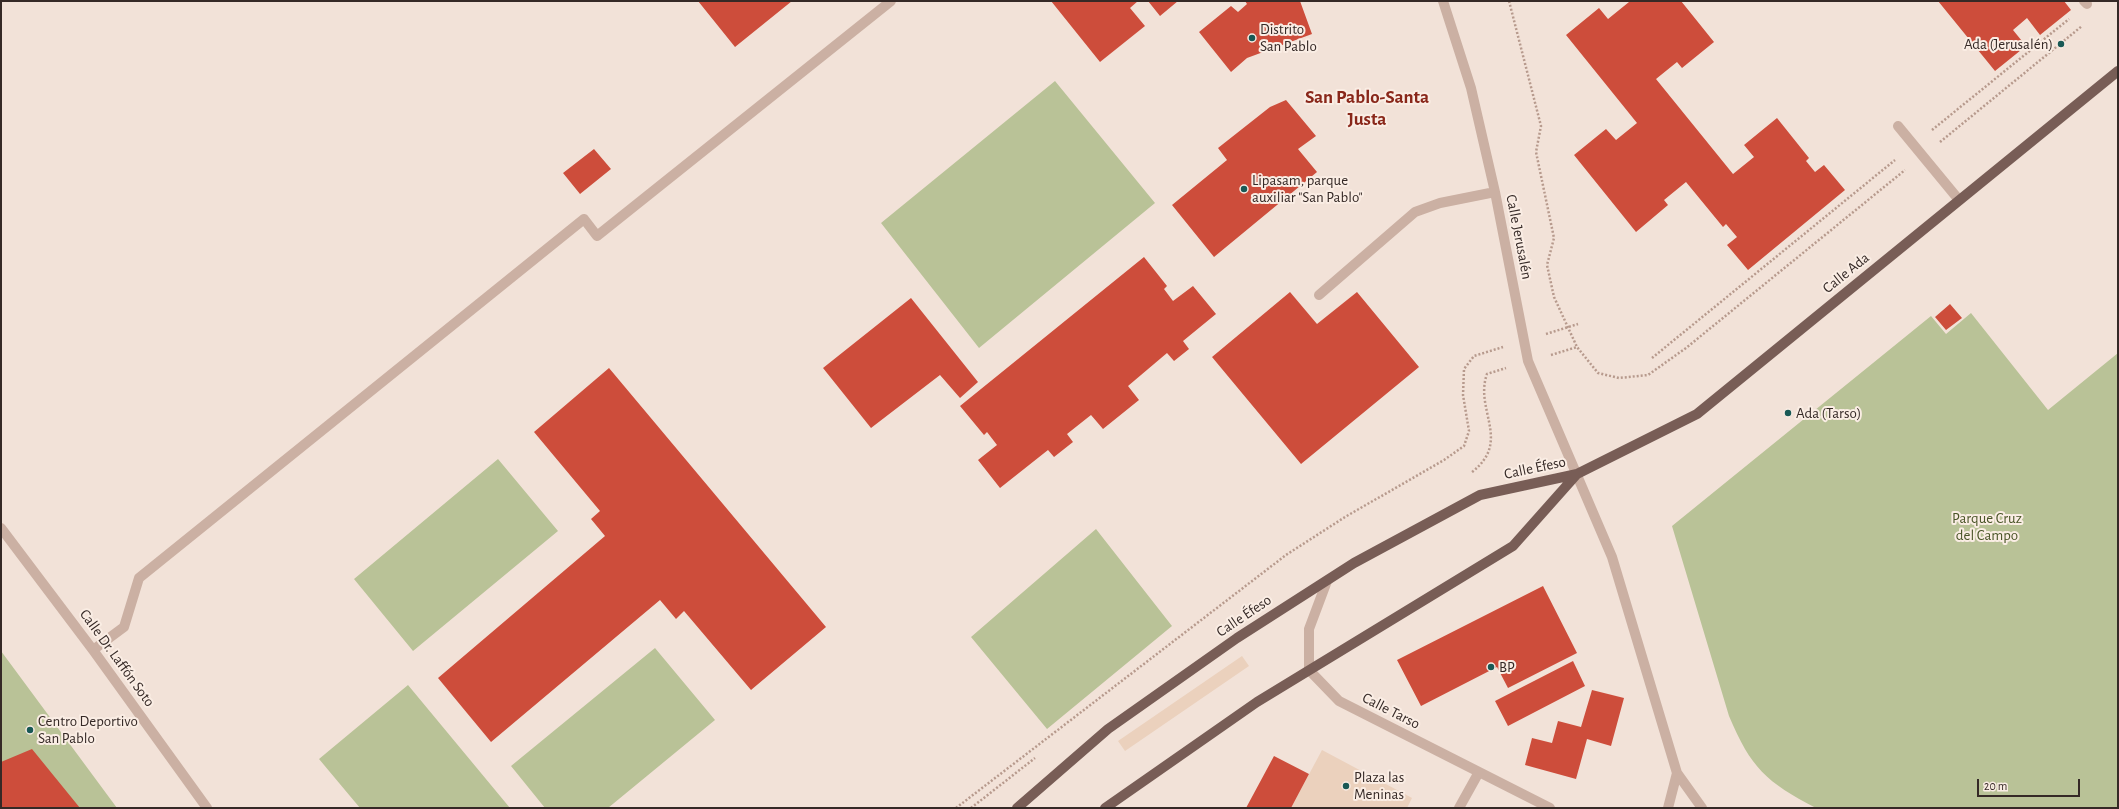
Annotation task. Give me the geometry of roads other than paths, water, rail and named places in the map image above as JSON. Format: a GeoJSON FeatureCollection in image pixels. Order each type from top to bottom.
{"type":"FeatureCollection","features":[{"type":"Feature","properties":{"kind":"main road","name":"Calle Ada"},"geometry":{"type":"LineString","coordinates":[[1577,474],[1697,414],[2118,70]]}},
{"type":"Feature","properties":{"kind":"main road","name":"Calle Éfeso"},"geometry":{"type":"LineString","coordinates":[[1017,808],[1108,729],[1237,638],[1354,563],[1480,495],[1577,474]]}},
{"type":"Feature","properties":{"kind":"main road","name":"Calle Éfeso"},"geometry":{"type":"LineString","coordinates":[[1105,808],[1257,702],[1513,546],[1577,474]]}},
{"type":"Feature","properties":{"kind":"street"},"geometry":{"type":"LineString","coordinates":[[93,650],[124,627],[138,578],[584,219],[597,236],[891,1]]}},
{"type":"Feature","properties":{"kind":"street","name":"Calle Jerusalén"},"geometry":{"type":"LineString","coordinates":[[1443,1],[1471,88],[1494,192],[1528,361],[1577,474]]}},
{"type":"Feature","properties":{"kind":"street"},"geometry":{"type":"LineString","coordinates":[[1898,126],[1959,200]]}},
{"type":"Feature","properties":{"kind":"street"},"geometry":{"type":"LineString","coordinates":[[1319,295],[1415,212],[1440,203],[1494,192]]}},
{"type":"Feature","properties":{"kind":"street"},"geometry":{"type":"LineString","coordinates":[[1577,474],[1612,557],[1677,774],[1702,808]]}},
{"type":"Feature","properties":{"kind":"street","name":"Calle Dr. Laffón Soto"},"geometry":{"type":"LineString","coordinates":[[1,528],[93,650],[207,808]]}},
{"type":"Feature","properties":{"kind":"street"},"geometry":{"type":"LineString","coordinates":[[1309,670],[1309,629],[1327,581]]}},
{"type":"Feature","properties":{"kind":"street","name":"Calle Tarso"},"geometry":{"type":"LineString","coordinates":[[1309,670],[1339,701],[1550,808]]}},
{"type":"Feature","properties":{"kind":"street"},"geometry":{"type":"LineString","coordinates":[[1459,808],[1479,772]]}},
{"type":"Feature","properties":{"kind":"street"},"geometry":{"type":"LineString","coordinates":[[1668,808],[1677,774]]}},
{"type":"Feature","properties":{"kind":"place","name":"Distrito San Pablo"},"geometry":{"type":"Point","coordinates":[1252,38]}},
{"type":"Feature","properties":{"kind":"place","name":"Ada (Jerusalén)"},"geometry":{"type":"Point","coordinates":[2061,44]}},
{"type":"Feature","properties":{"kind":"place","name":"Lipasam, parque auxiliar \"San Pablo\""},"geometry":{"type":"Point","coordinates":[1244,189]}},
{"type":"Feature","properties":{"kind":"place","name":"Ada (Tarso)"},"geometry":{"type":"Point","coordinates":[1788,413]}},
{"type":"Feature","properties":{"kind":"place","name":"BP"},"geometry":{"type":"Point","coordinates":[1491,667]}},
{"type":"Feature","properties":{"kind":"place","name":"Centro Deportivo San Pablo"},"geometry":{"type":"Point","coordinates":[30,730]}},
{"type":"Feature","properties":{"kind":"place","name":"Plaza las Meninas"},"geometry":{"type":"Point","coordinates":[1346,786]}},
{"type":"Feature","properties":{"kind":"district","name":"San Pablo-Santa Justa"},"geometry":{"type":"Point","coordinates":[1367,108]}},
{"type":"Feature","properties":{"kind":"park label","name":"Parque Cruz del Campo"},"geometry":{"type":"Point","coordinates":[1987,526]}}]}
